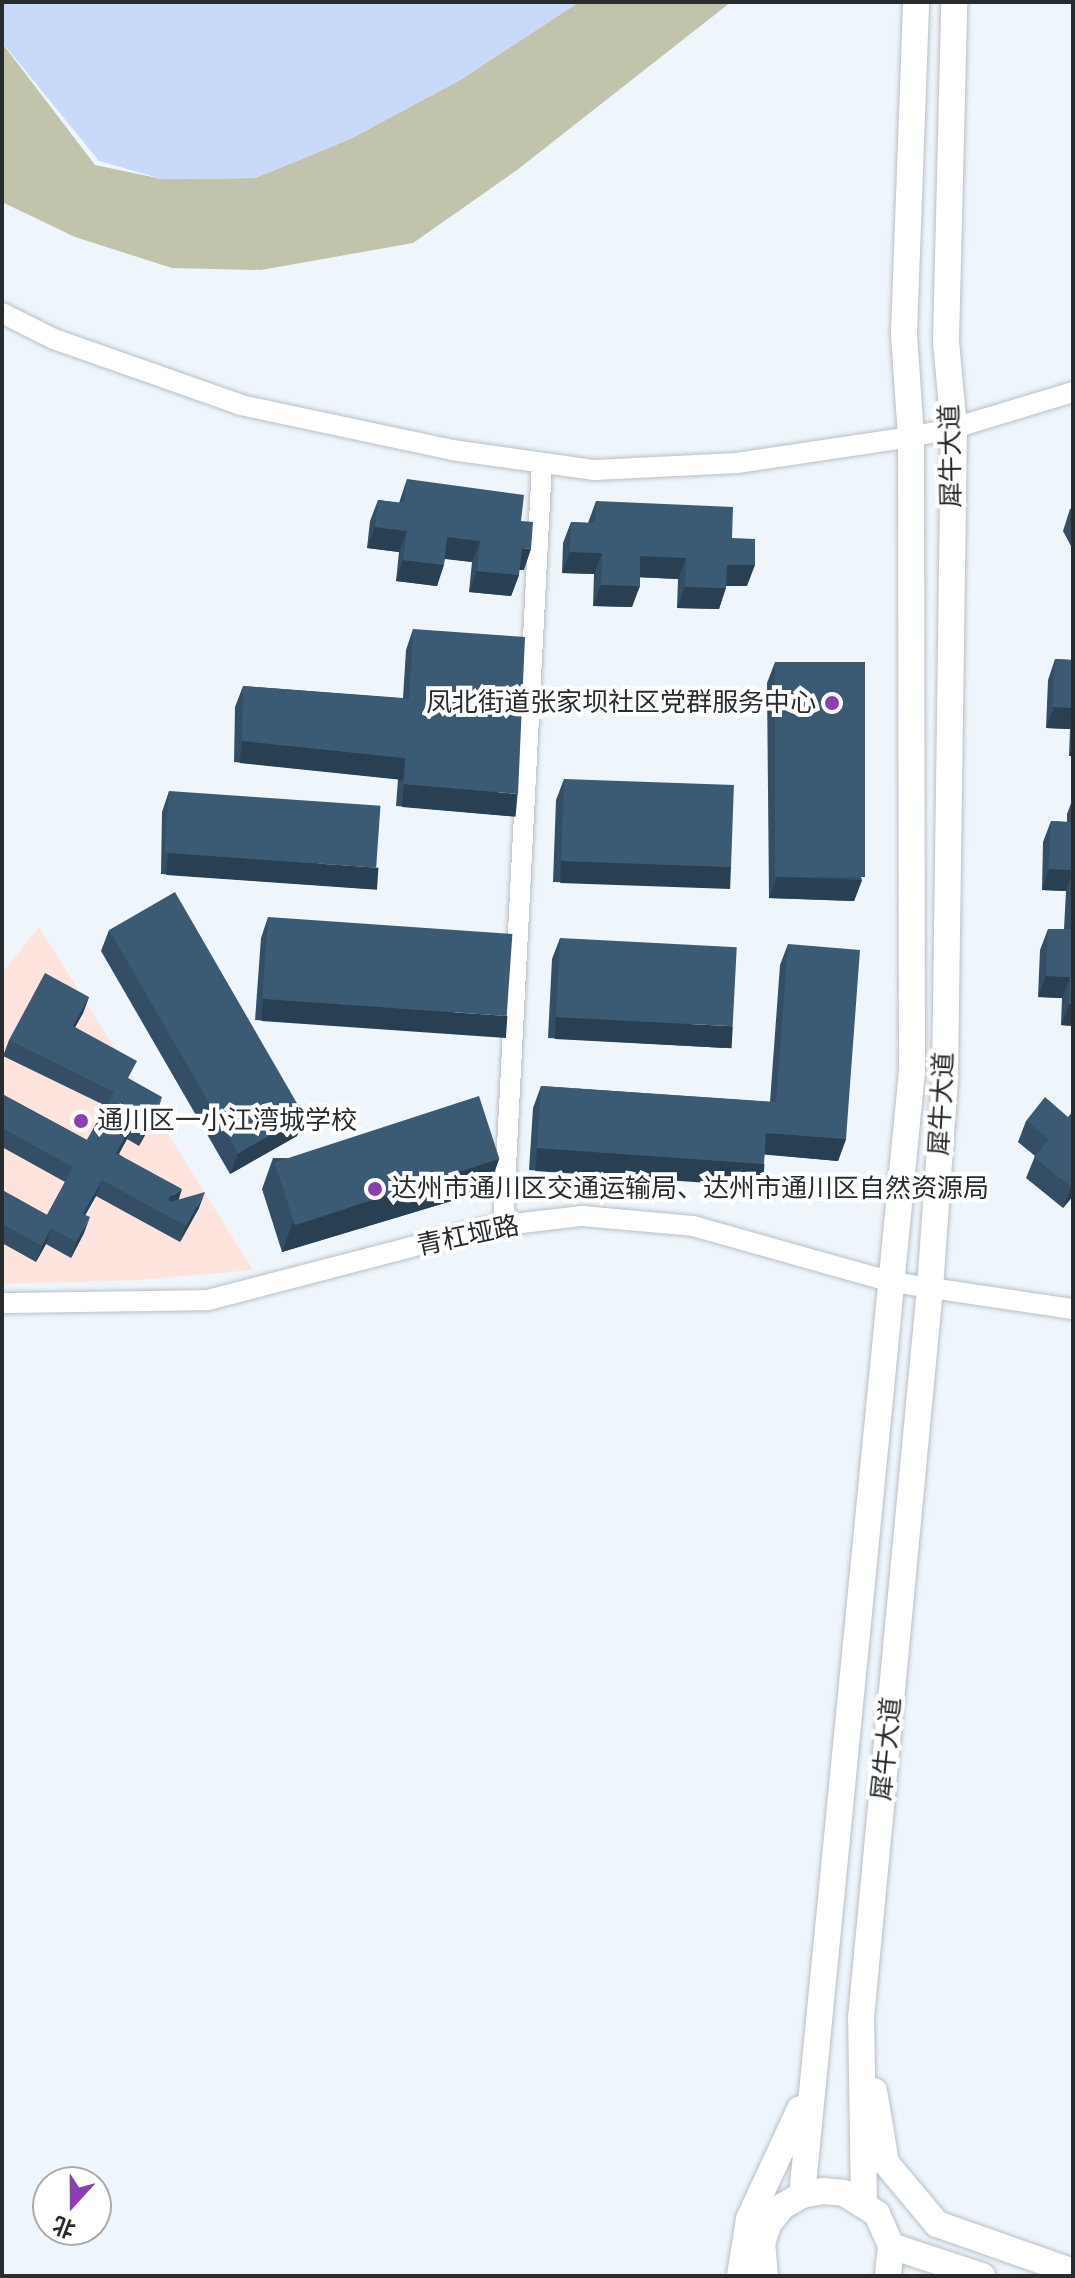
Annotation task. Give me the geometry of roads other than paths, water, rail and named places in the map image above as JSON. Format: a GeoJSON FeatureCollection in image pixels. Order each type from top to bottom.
{"type":"FeatureCollection","features":[{"type":"Feature","properties":{"kind":"main road","name":"犀牛大道"},"geometry":{"type":"LineString","coordinates":[[802,2195],[912,1072],[911,437],[904,333],[916,2]]}},
{"type":"Feature","properties":{"kind":"main road","name":"犀牛大道"},"geometry":{"type":"LineString","coordinates":[[864,2202],[861,2018],[930,1288],[945,1078],[954,428],[946,341],[954,2]]}},
{"type":"Feature","properties":{"kind":"main road"},"geometry":{"type":"LineString","coordinates":[[861,2018],[886,2163],[937,2224],[1073,2272]]}},
{"type":"Feature","properties":{"kind":"main road"},"geometry":{"type":"LineString","coordinates":[[740,2276],[749,2219],[789,2139],[814,2072]]}},
{"type":"Feature","properties":{"kind":"main road"},"geometry":{"type":"LineString","coordinates":[[765,2276],[762,2243],[769,2223],[783,2206],[802,2195],[823,2191],[844,2193],[864,2202],[886,2229],[891,2246],[888,2276]]}},
{"type":"Feature","properties":{"kind":"main road"},"geometry":{"type":"LineString","coordinates":[[891,2246],[982,2276]]}},
{"type":"Feature","properties":{"kind":"street"},"geometry":{"type":"LineString","coordinates":[[2,313],[54,339],[241,405],[452,450],[595,470],[737,463],[911,437],[954,428],[1073,392]]}},
{"type":"Feature","properties":{"kind":"street"},"geometry":{"type":"LineString","coordinates":[[503,1225],[542,463]]}},
{"type":"Feature","properties":{"kind":"street","name":"青杠垭路"},"geometry":{"type":"LineString","coordinates":[[2,1303],[208,1300],[503,1225],[582,1216],[693,1226],[892,1282],[1073,1309]]}},
{"type":"Feature","properties":{"kind":"water"},"geometry":{"type":"Polygon","coordinates":[[[2,2],[579,2],[460,80],[350,139],[255,178],[162,179],[99,161],[2,42],[2,2]]]}},
{"type":"Feature","properties":{"kind":"place","name":"凤北街道张家坝社区党群服务中心"},"geometry":{"type":"Point","coordinates":[832,703]}},
{"type":"Feature","properties":{"kind":"place","name":"通川区一小江湾城学校"},"geometry":{"type":"Point","coordinates":[81,1121]}},
{"type":"Feature","properties":{"kind":"place","name":"达州市通川区交通运输局、达州市通川区自然资源局"},"geometry":{"type":"Point","coordinates":[375,1189]}}]}
